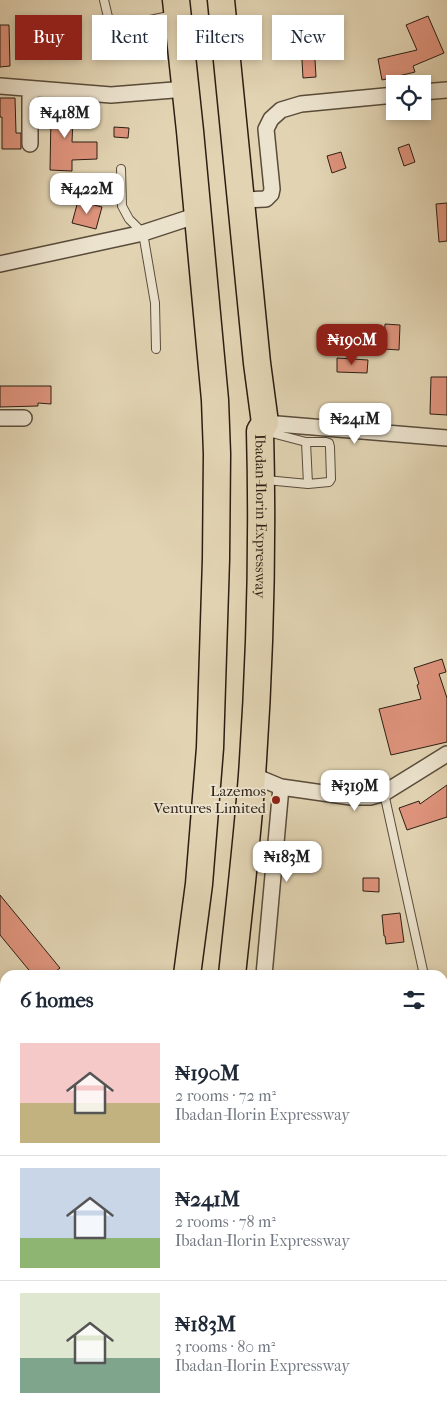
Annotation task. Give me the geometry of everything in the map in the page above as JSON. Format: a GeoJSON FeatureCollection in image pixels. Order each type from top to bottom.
{"type":"FeatureCollection","features":[{"type":"Feature","properties":{"kind":"highway","name":"Ibadan-Ilorin Expressway"},"geometry":{"type":"LineString","coordinates":[[221,0],[263,427],[261,605],[252,775],[232,970]]}},
{"type":"Feature","properties":{"kind":"highway"},"geometry":{"type":"LineString","coordinates":[[177,7],[215,400],[217,454],[216,568],[210,748],[199,884],[189,970]]}},
{"type":"Feature","properties":{"kind":"street"},"geometry":{"type":"LineString","coordinates":[[0,86],[111,95],[186,89]]}},
{"type":"Feature","properties":{"kind":"street"},"geometry":{"type":"LineString","coordinates":[[30,89],[30,144]]}},
{"type":"Feature","properties":{"kind":"street"},"geometry":{"type":"LineString","coordinates":[[431,91],[447,90]]}},
{"type":"Feature","properties":{"kind":"street"},"geometry":{"type":"LineString","coordinates":[[241,200],[266,199],[271,194],[266,129],[271,119],[281,110],[301,104],[386,96]]}},
{"type":"Feature","properties":{"kind":"street"},"geometry":{"type":"LineString","coordinates":[[0,264],[143,233],[198,215]]}},
{"type":"Feature","properties":{"kind":"street"},"geometry":{"type":"LineString","coordinates":[[0,418],[24,418]]}},
{"type":"Feature","properties":{"kind":"street"},"geometry":{"type":"LineString","coordinates":[[263,427],[447,438]]}},
{"type":"Feature","properties":{"kind":"street"},"geometry":{"type":"LineString","coordinates":[[252,775],[281,787],[352,797],[370,797],[384,793],[447,754]]}},
{"type":"Feature","properties":{"kind":"street"},"geometry":{"type":"LineString","coordinates":[[264,970],[281,787]]}},
{"type":"Feature","properties":{"kind":"lane"},"geometry":{"type":"LineString","coordinates":[[104,0],[108,17],[114,24],[123,26],[177,7]]}},
{"type":"Feature","properties":{"kind":"lane"},"geometry":{"type":"LineString","coordinates":[[121,170],[122,206],[129,218],[143,233],[155,303],[156,349]]}},
{"type":"Feature","properties":{"kind":"lane"},"geometry":{"type":"LineString","coordinates":[[262,479],[308,484],[329,482],[331,479],[329,443],[306,442],[263,427]]}},
{"type":"Feature","properties":{"kind":"lane"},"geometry":{"type":"LineString","coordinates":[[306,442],[308,484]]}},
{"type":"Feature","properties":{"kind":"lane"},"geometry":{"type":"LineString","coordinates":[[384,793],[423,970]]}},
{"type":"Feature","properties":{"kind":"building"},"geometry":{"type":"Polygon","coordinates":[[[428,16],[444,53],[413,66],[415,72],[403,75],[386,75],[386,79],[382,80],[378,59],[417,50],[406,25],[428,16]]]}},
{"type":"Feature","properties":{"kind":"building"},"geometry":{"type":"Polygon","coordinates":[[[0,25],[9,25],[10,66],[0,67],[0,25]]]}},
{"type":"Feature","properties":{"kind":"building"},"geometry":{"type":"Polygon","coordinates":[[[302,60],[315,60],[316,77],[303,78],[302,60]]]}},
{"type":"Feature","properties":{"kind":"building"},"geometry":{"type":"Polygon","coordinates":[[[0,98],[15,98],[16,133],[21,133],[21,149],[2,149],[0,98]]]}},
{"type":"Feature","properties":{"kind":"building"},"geometry":{"type":"Polygon","coordinates":[[[42,99],[63,100],[62,119],[73,119],[72,142],[97,142],[97,159],[72,160],[72,171],[50,170],[51,115],[41,114],[42,99]]]}},
{"type":"Feature","properties":{"kind":"building"},"geometry":{"type":"Polygon","coordinates":[[[114,127],[129,128],[128,138],[114,137],[114,127]]]}},
{"type":"Feature","properties":{"kind":"building"},"geometry":{"type":"Polygon","coordinates":[[[409,144],[415,162],[404,166],[398,148],[409,144]]]}},
{"type":"Feature","properties":{"kind":"building"},"geometry":{"type":"Polygon","coordinates":[[[341,152],[346,168],[332,173],[327,156],[341,152]]]}},
{"type":"Feature","properties":{"kind":"building"},"geometry":{"type":"Polygon","coordinates":[[[78,201],[102,207],[96,229],[72,223],[78,201]]]}},
{"type":"Feature","properties":{"kind":"building"},"geometry":{"type":"Polygon","coordinates":[[[447,203],[447,241],[439,242],[436,204],[447,203]]]}},
{"type":"Feature","properties":{"kind":"building"},"geometry":{"type":"Polygon","coordinates":[[[385,324],[400,325],[399,350],[384,349],[385,324]]]}},
{"type":"Feature","properties":{"kind":"building"},"geometry":{"type":"Polygon","coordinates":[[[337,358],[368,360],[367,373],[337,372],[337,358]]]}},
{"type":"Feature","properties":{"kind":"building"},"geometry":{"type":"Polygon","coordinates":[[[431,377],[447,377],[447,415],[430,414],[431,377]]]}},
{"type":"Feature","properties":{"kind":"building"},"geometry":{"type":"Polygon","coordinates":[[[0,386],[51,386],[51,404],[38,403],[38,406],[0,407],[0,386]]]}},
{"type":"Feature","properties":{"kind":"building"},"geometry":{"type":"Polygon","coordinates":[[[442,659],[446,672],[439,674],[447,698],[447,742],[391,755],[379,709],[421,699],[414,668],[442,659]]]}},
{"type":"Feature","properties":{"kind":"building"},"geometry":{"type":"Polygon","coordinates":[[[447,785],[447,817],[407,830],[399,808],[419,801],[420,804],[447,785]]]}},
{"type":"Feature","properties":{"kind":"building"},"geometry":{"type":"Polygon","coordinates":[[[363,878],[379,878],[379,892],[363,891],[363,878]]]}},
{"type":"Feature","properties":{"kind":"building"},"geometry":{"type":"Polygon","coordinates":[[[0,895],[60,968],[57,970],[29,970],[0,935],[0,895]]]}},
{"type":"Feature","properties":{"kind":"building"},"geometry":{"type":"Polygon","coordinates":[[[400,913],[404,942],[386,944],[382,915],[400,913]]]}},
{"type":"Feature","properties":{"kind":"place","name":"Lazemos Ventures Limited"},"geometry":{"type":"Point","coordinates":[276,800]}}]}
